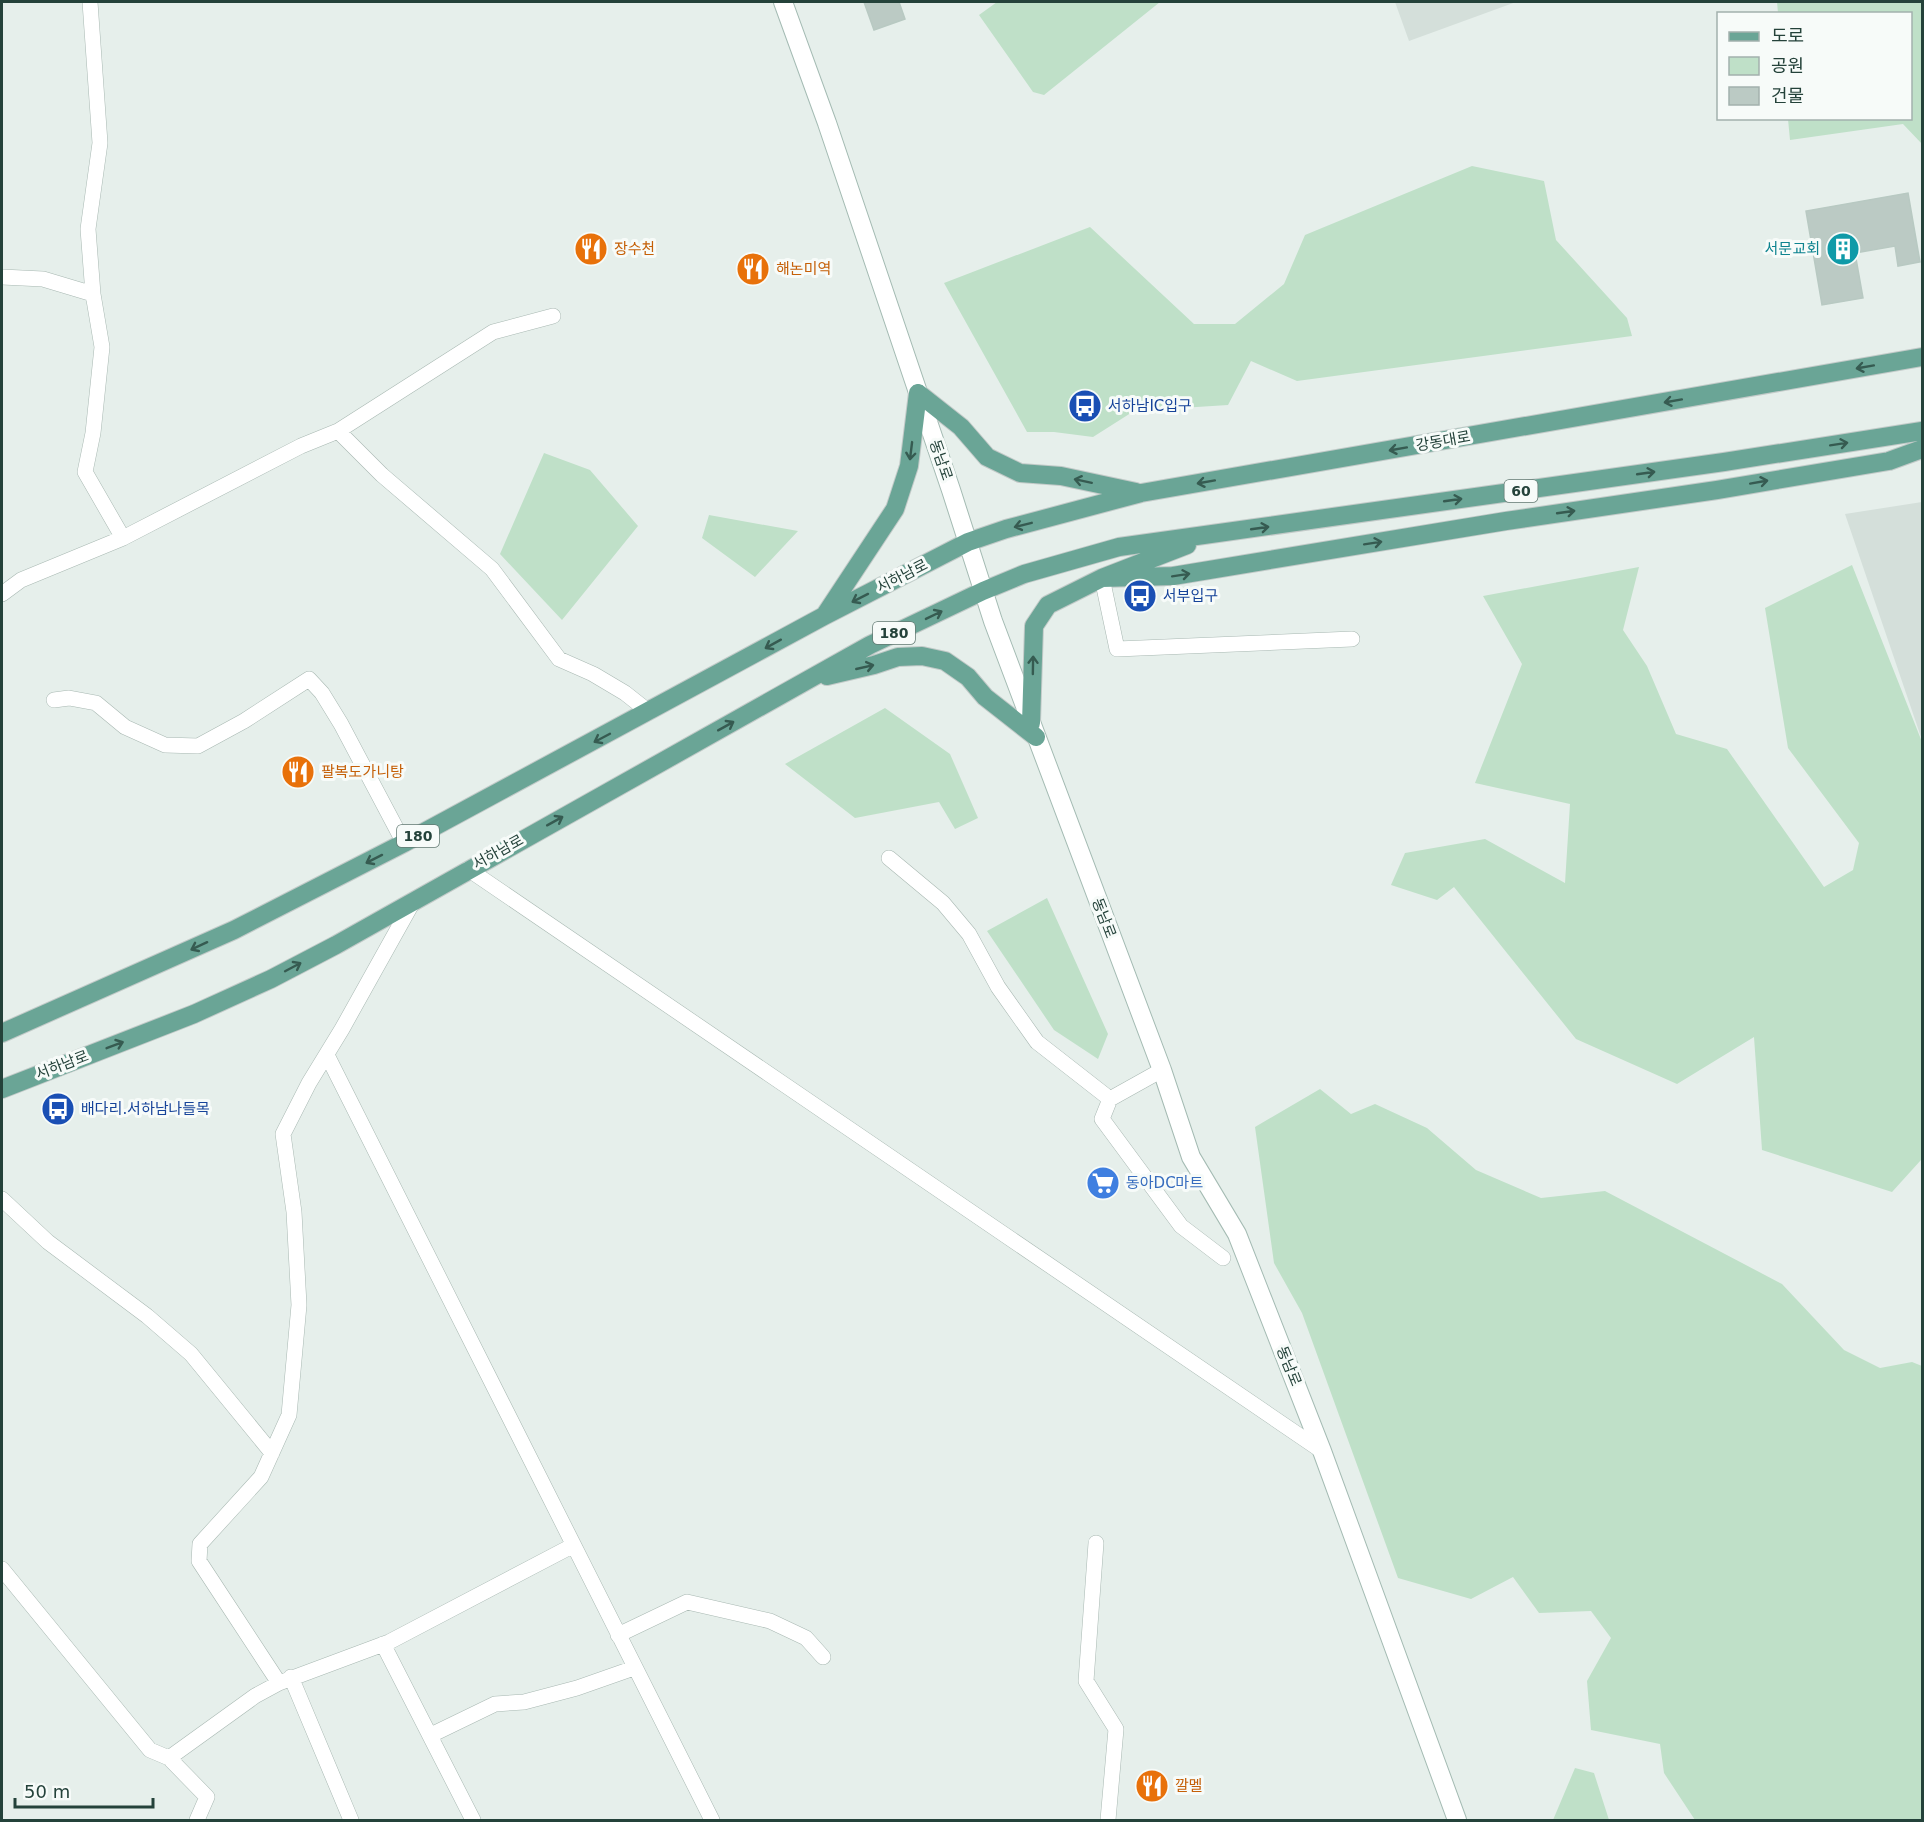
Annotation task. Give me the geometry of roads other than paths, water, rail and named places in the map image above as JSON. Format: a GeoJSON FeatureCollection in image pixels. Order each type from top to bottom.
{"type":"FeatureCollection","features":[{"type":"Feature","properties":{"kind":"main road","name":"동남로"},"geometry":{"type":"LineString","coordinates":[[783,2],[827,123],[983,591],[1161,1070],[1191,1157],[1237,1234],[1322,1451],[1457,1821]]}},
{"type":"Feature","properties":{"kind":"main road","name":"강동대로"},"geometry":{"type":"LineString","coordinates":[[968,542],[1006,529],[1141,493],[1918,360]]}},
{"type":"Feature","properties":{"kind":"main road"},"geometry":{"type":"LineString","coordinates":[[918,393],[961,427],[987,457],[1020,472],[1061,476],[1141,493]]}},
{"type":"Feature","properties":{"kind":"main road"},"geometry":{"type":"LineString","coordinates":[[824,616],[895,509],[909,466],[918,393]]}},
{"type":"Feature","properties":{"kind":"main road"},"geometry":{"type":"LineString","coordinates":[[1893,435],[1923,420]]}},
{"type":"Feature","properties":{"kind":"main road","name":"60"},"geometry":{"type":"LineString","coordinates":[[983,591],[1024,574],[1119,548],[1724,462],[1923,431]]}},
{"type":"Feature","properties":{"kind":"main road"},"geometry":{"type":"LineString","coordinates":[[1102,578],[1173,576],[1506,520],[1717,490],[1878,462],[1923,449]]}},
{"type":"Feature","properties":{"kind":"main road"},"geometry":{"type":"LineString","coordinates":[[1034,730],[1034,626],[1048,605],[1102,578],[1218,533]]}},
{"type":"Feature","properties":{"kind":"main road","name":"서하남로"},"geometry":{"type":"LineString","coordinates":[[2,1033],[234,930],[404,843],[824,616],[968,542]]}},
{"type":"Feature","properties":{"kind":"main road","name":"서하남로"},"geometry":{"type":"LineString","coordinates":[[2,1089],[194,1014],[336,945],[870,645],[983,591]]}},
{"type":"Feature","properties":{"kind":"main road"},"geometry":{"type":"LineString","coordinates":[[807,680],[874,665],[898,657],[922,656],[945,661],[968,677],[985,697],[1034,730]]}},
{"type":"Feature","properties":{"kind":"street"},"geometry":{"type":"LineString","coordinates":[[90,2],[100,143],[88,229],[93,294],[102,347],[93,433],[85,472],[123,538]]}},
{"type":"Feature","properties":{"kind":"street"},"geometry":{"type":"LineString","coordinates":[[2,276],[43,279],[93,294]]}},
{"type":"Feature","properties":{"kind":"street"},"geometry":{"type":"LineString","coordinates":[[2,594],[21,580],[123,538],[301,446],[338,431],[494,332],[553,316]]}},
{"type":"Feature","properties":{"kind":"street"},"geometry":{"type":"LineString","coordinates":[[338,431],[390,483],[492,569],[559,659],[593,674],[625,693],[649,712]]}},
{"type":"Feature","properties":{"kind":"street"},"geometry":{"type":"LineString","coordinates":[[1102,578],[1117,649],[1352,639]]}},
{"type":"Feature","properties":{"kind":"street"},"geometry":{"type":"LineString","coordinates":[[54,700],[69,698],[96,703],[125,727],[165,745],[198,746],[244,721],[309,679],[322,693],[341,724],[404,843]]}},
{"type":"Feature","properties":{"kind":"street"},"geometry":{"type":"LineString","coordinates":[[889,858],[943,903],[969,934],[998,987],[1037,1042],[1110,1099]]}},
{"type":"Feature","properties":{"kind":"street"},"geometry":{"type":"LineString","coordinates":[[468,869],[1322,1451]]}},
{"type":"Feature","properties":{"kind":"street"},"geometry":{"type":"LineString","coordinates":[[351,1821],[285,1680],[199,1561],[200,1544],[261,1477],[289,1415],[299,1305],[294,1212],[283,1134],[309,1083],[414,900]]}},
{"type":"Feature","properties":{"kind":"street"},"geometry":{"type":"LineString","coordinates":[[327,1055],[712,1821]]}},
{"type":"Feature","properties":{"kind":"street"},"geometry":{"type":"LineString","coordinates":[[1161,1070],[1110,1099],[1102,1119],[1182,1226],[1223,1258]]}},
{"type":"Feature","properties":{"kind":"street"},"geometry":{"type":"LineString","coordinates":[[2,1200],[48,1242],[147,1316],[191,1354],[272,1453]]}},
{"type":"Feature","properties":{"kind":"street"},"geometry":{"type":"LineString","coordinates":[[1096,1543],[1086,1681],[1116,1729],[1108,1821]]}},
{"type":"Feature","properties":{"kind":"street"},"geometry":{"type":"LineString","coordinates":[[169,1758],[255,1696],[285,1680],[383,1644],[572,1546]]}},
{"type":"Feature","properties":{"kind":"street"},"geometry":{"type":"LineString","coordinates":[[2,1569],[150,1750],[169,1758],[207,1797],[197,1821]]}},
{"type":"Feature","properties":{"kind":"street"},"geometry":{"type":"LineString","coordinates":[[618,1635],[687,1602],[770,1621],[806,1638],[823,1657]]}},
{"type":"Feature","properties":{"kind":"street"},"geometry":{"type":"LineString","coordinates":[[383,1644],[473,1821]]}},
{"type":"Feature","properties":{"kind":"street"},"geometry":{"type":"LineString","coordinates":[[431,1735],[495,1704],[535,1699],[577,1688],[634,1668]]}},
{"type":"Feature","properties":{"kind":"place","name":"장수천"},"geometry":{"type":"Point","coordinates":[591,249]}},
{"type":"Feature","properties":{"kind":"place","name":"서문교회"},"geometry":{"type":"Point","coordinates":[1843,249]}},
{"type":"Feature","properties":{"kind":"place","name":"해논미역"},"geometry":{"type":"Point","coordinates":[753,269]}},
{"type":"Feature","properties":{"kind":"place","name":"서하남IC입구"},"geometry":{"type":"Point","coordinates":[1085,406]}},
{"type":"Feature","properties":{"kind":"place","name":"서부입구"},"geometry":{"type":"Point","coordinates":[1140,596]}},
{"type":"Feature","properties":{"kind":"place","name":"팔복도가니탕"},"geometry":{"type":"Point","coordinates":[298,772]}},
{"type":"Feature","properties":{"kind":"place","name":"배다리.서하남나들목"},"geometry":{"type":"Point","coordinates":[58,1109]}},
{"type":"Feature","properties":{"kind":"place","name":"동아DC마트"},"geometry":{"type":"Point","coordinates":[1103,1183]}},
{"type":"Feature","properties":{"kind":"place","name":"깔멜"},"geometry":{"type":"Point","coordinates":[1152,1786]}}]}
